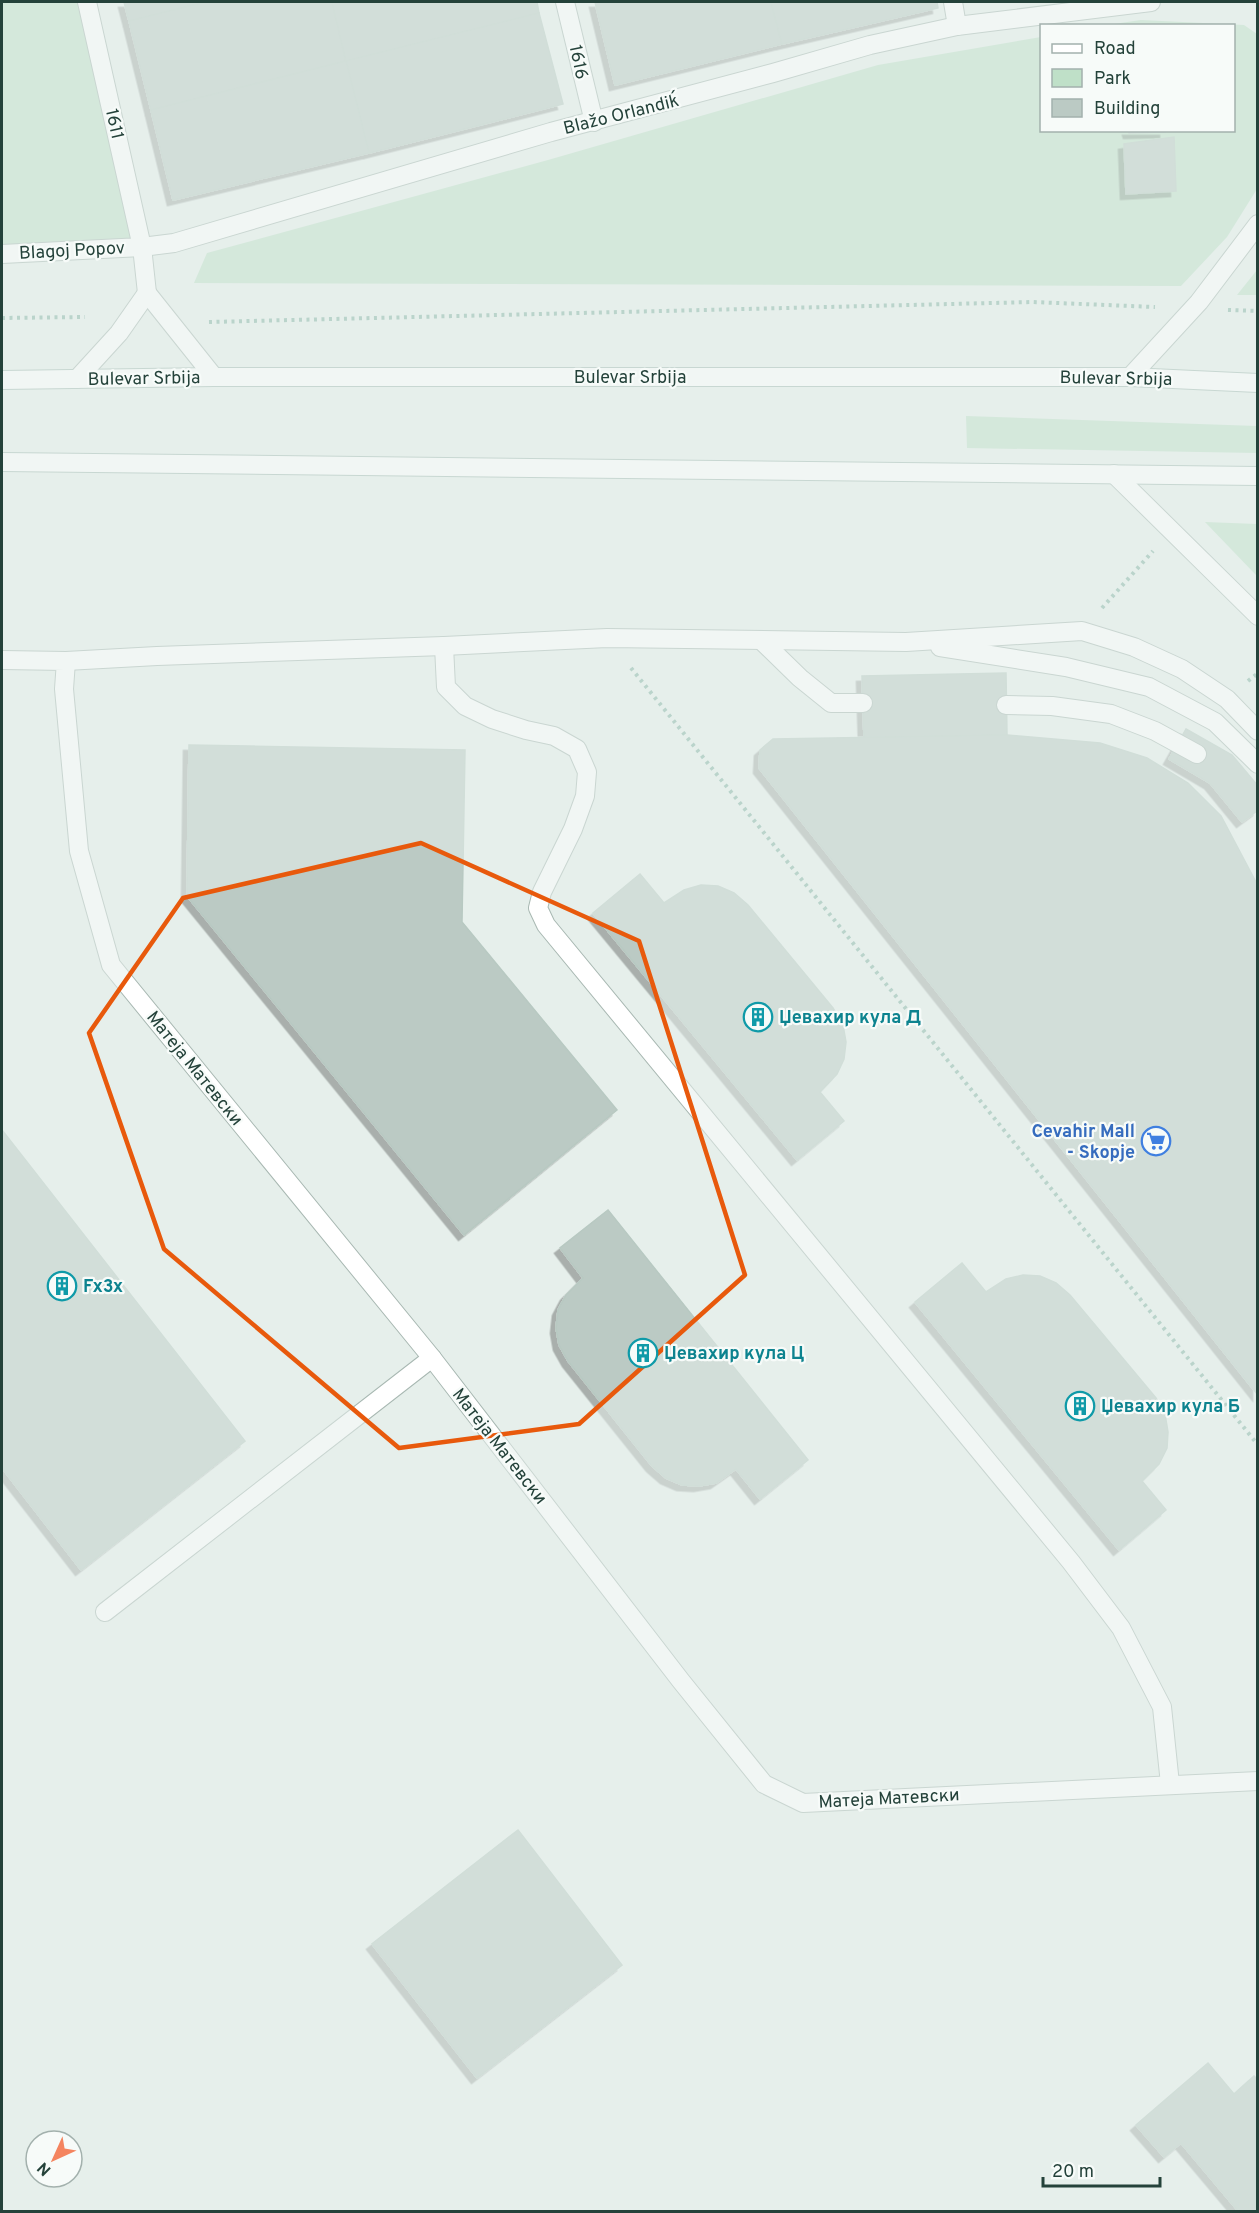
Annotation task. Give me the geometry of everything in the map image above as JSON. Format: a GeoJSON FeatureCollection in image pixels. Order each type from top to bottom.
{"type":"FeatureCollection","features":[{"type":"Feature","properties":{"kind":"street","name":"1611"},"geometry":{"type":"LineString","coordinates":[[87,2],[142,247]]}},
{"type":"Feature","properties":{"kind":"street","name":"1616"},"geometry":{"type":"LineString","coordinates":[[565,2],[594,122]]}},
{"type":"Feature","properties":{"kind":"street"},"geometry":{"type":"LineString","coordinates":[[952,2],[957,26]]}},
{"type":"Feature","properties":{"kind":"street","name":"Blažo Orlandiḱ"},"geometry":{"type":"LineString","coordinates":[[142,247],[174,243],[551,132],[870,45],[957,26],[1151,2]]}},
{"type":"Feature","properties":{"kind":"street"},"geometry":{"type":"LineString","coordinates":[[1130,377],[1193,309],[1257,224]]}},
{"type":"Feature","properties":{"kind":"street","name":"Blagoj Popov"},"geometry":{"type":"LineString","coordinates":[[2,254],[142,247]]}},
{"type":"Feature","properties":{"kind":"street"},"geometry":{"type":"LineString","coordinates":[[142,247],[147,293],[214,377]]}},
{"type":"Feature","properties":{"kind":"street"},"geometry":{"type":"LineString","coordinates":[[76,379],[119,333],[147,293]]}},
{"type":"Feature","properties":{"kind":"street","name":"Bulevar Srbija"},"geometry":{"type":"LineString","coordinates":[[2,380],[214,377],[1130,377],[1257,383]]}},
{"type":"Feature","properties":{"kind":"street"},"geometry":{"type":"LineString","coordinates":[[2,462],[1257,476]]}},
{"type":"Feature","properties":{"kind":"street"},"geometry":{"type":"LineString","coordinates":[[1114,474],[1257,616]]}},
{"type":"Feature","properties":{"kind":"street"},"geometry":{"type":"LineString","coordinates":[[2,660],[66,661],[607,638],[906,642],[1082,631],[1134,647],[1182,669],[1227,699],[1257,731]]}},
{"type":"Feature","properties":{"kind":"street"},"geometry":{"type":"LineString","coordinates":[[762,641],[800,678],[831,703],[863,704]]}},
{"type":"Feature","properties":{"kind":"street"},"geometry":{"type":"LineString","coordinates":[[906,642],[1066,667],[1149,687],[1215,722],[1257,764]]}},
{"type":"Feature","properties":{"kind":"street"},"geometry":{"type":"LineString","coordinates":[[444,646],[446,687],[465,706],[526,730],[554,736],[577,748],[587,772],[585,796],[573,829],[542,892],[538,908],[546,925],[1071,1562],[1121,1628],[1162,1707],[1170,1784]]}},
{"type":"Feature","properties":{"kind":"street","name":"Матеја Матевски"},"geometry":{"type":"LineString","coordinates":[[66,661],[64,689],[79,851],[111,965],[432,1358],[681,1681],[764,1784],[803,1803],[1257,1781]]}},
{"type":"Feature","properties":{"kind":"street"},"geometry":{"type":"LineString","coordinates":[[1006,705],[1052,706],[1111,714],[1155,731],[1197,754]]}},
{"type":"Feature","properties":{"kind":"street"},"geometry":{"type":"LineString","coordinates":[[105,1612],[432,1358]]}},
{"type":"Feature","properties":{"kind":"path"},"geometry":{"type":"LineString","coordinates":[[204,322],[1033,302],[1257,311]]}},
{"type":"Feature","properties":{"kind":"path"},"geometry":{"type":"LineString","coordinates":[[2,318],[84,316]]}},
{"type":"Feature","properties":{"kind":"path"},"geometry":{"type":"LineString","coordinates":[[1082,631],[1171,531]]}},
{"type":"Feature","properties":{"kind":"path"},"geometry":{"type":"LineString","coordinates":[[607,638],[1257,1445]]}},
{"type":"Feature","properties":{"kind":"highlighted area"},"geometry":{"type":"Polygon","coordinates":[[[421,843],[639,941],[745,1275],[579,1424],[399,1448],[164,1249],[89,1033],[183,898],[421,843]]]}},
{"type":"Feature","properties":{"kind":"green space"},"geometry":{"type":"Polygon","coordinates":[[[2,2],[85,2],[142,247],[2,253],[2,2]]]}},
{"type":"Feature","properties":{"kind":"green space"},"geometry":{"type":"Polygon","coordinates":[[[1141,20],[1223,24],[1114,24],[1141,20]]]}},
{"type":"Feature","properties":{"kind":"green space"},"geometry":{"type":"Polygon","coordinates":[[[1235,25],[1244,25],[1257,34],[1257,189],[1227,237],[1181,286],[194,283],[207,253],[548,160],[878,65],[1040,37],[1040,132],[1235,132],[1235,25]]]}},
{"type":"Feature","properties":{"kind":"green space"},"geometry":{"type":"Polygon","coordinates":[[[1257,270],[1257,295],[1237,295],[1257,270]]]}},
{"type":"Feature","properties":{"kind":"green space"},"geometry":{"type":"Polygon","coordinates":[[[966,416],[1257,426],[1257,453],[967,448],[966,416]]]}},
{"type":"Feature","properties":{"kind":"green space"},"geometry":{"type":"Polygon","coordinates":[[[1205,522],[1257,524],[1257,576],[1255,574],[1205,522]]]}},
{"type":"Feature","properties":{"kind":"building"},"geometry":{"type":"Polygon","coordinates":[[[124,2],[206,2],[129,21],[124,2]]]}},
{"type":"Feature","properties":{"kind":"building"},"geometry":{"type":"Polygon","coordinates":[[[206,2],[332,2],[346,61],[151,110],[129,21],[206,2]]]}},
{"type":"Feature","properties":{"kind":"building"},"geometry":{"type":"Polygon","coordinates":[[[332,2],[537,2],[539,13],[346,61],[332,2]]]}},
{"type":"Feature","properties":{"kind":"building"},"geometry":{"type":"Polygon","coordinates":[[[595,2],[771,2],[782,44],[615,85],[595,2]]]}},
{"type":"Feature","properties":{"kind":"building"},"geometry":{"type":"Polygon","coordinates":[[[771,2],[937,2],[938,8],[782,44],[771,2]]]}},
{"type":"Feature","properties":{"kind":"building"},"geometry":{"type":"Polygon","coordinates":[[[539,13],[563,104],[369,153],[346,61],[539,13]]]}},
{"type":"Feature","properties":{"kind":"building"},"geometry":{"type":"Polygon","coordinates":[[[346,61],[369,153],[173,200],[151,110],[346,61]]]}},
{"type":"Feature","properties":{"kind":"building"},"geometry":{"type":"Polygon","coordinates":[[[1174,137],[1176,191],[1126,194],[1124,144],[1174,137]]]}},
{"type":"Feature","properties":{"kind":"building"},"geometry":{"type":"Polygon","coordinates":[[[1006,673],[1007,735],[864,738],[862,676],[1006,673]]]}},
{"type":"Feature","properties":{"kind":"building"},"geometry":{"type":"Polygon","coordinates":[[[1186,729],[1232,755],[1258,786],[1258,810],[1242,822],[1210,783],[1169,759],[1186,729]]]}},
{"type":"Feature","properties":{"kind":"building","name":"Cevahir Mall - Skopje"},"geometry":{"type":"Polygon","coordinates":[[[1007,735],[1100,743],[1147,758],[1188,783],[1221,816],[1258,886],[1258,1395],[759,768],[760,750],[773,739],[1007,735]]]}},
{"type":"Feature","properties":{"kind":"building"},"geometry":{"type":"Polygon","coordinates":[[[189,745],[465,750],[462,922],[617,1110],[464,1235],[187,896],[189,745]]]}},
{"type":"Feature","properties":{"kind":"building","name":"Џевахир кула Д"},"geometry":{"type":"Polygon","coordinates":[[[640,874],[664,903],[684,890],[701,885],[718,886],[734,893],[748,905],[833,1008],[843,1025],[846,1042],[844,1059],[837,1074],[820,1092],[844,1121],[797,1160],[593,913],[640,874]]]}},
{"type":"Feature","properties":{"kind":"building","name":"Fx3x"},"geometry":{"type":"Polygon","coordinates":[[[2,1130],[245,1441],[81,1570],[2,1468],[2,1130]]]}},
{"type":"Feature","properties":{"kind":"building","name":"Џевахир кула Ц"},"geometry":{"type":"Polygon","coordinates":[[[608,1210],[808,1460],[760,1499],[736,1469],[716,1483],[699,1486],[682,1485],[666,1478],[652,1466],[568,1361],[559,1345],[556,1328],[558,1310],[566,1295],[583,1278],[560,1248],[608,1210]]]}},
{"type":"Feature","properties":{"kind":"building","name":"Џевахир кула Б"},"geometry":{"type":"Polygon","coordinates":[[[962,1263],[986,1292],[1006,1279],[1023,1275],[1040,1276],[1056,1283],[1070,1295],[1156,1398],[1165,1414],[1168,1432],[1167,1448],[1159,1464],[1142,1481],[1166,1510],[1119,1550],[915,1302],[962,1263]]]}},
{"type":"Feature","properties":{"kind":"building"},"geometry":{"type":"Polygon","coordinates":[[[518,1830],[622,1965],[477,2078],[372,1944],[518,1830]]]}},
{"type":"Feature","properties":{"kind":"building"},"geometry":{"type":"Polygon","coordinates":[[[1208,2063],[1234,2094],[1254,2076],[1258,2080],[1258,2212],[1239,2212],[1181,2143],[1164,2157],[1136,2125],[1208,2063]]]}},
{"type":"Feature","properties":{"kind":"place","name":"Џевахир кула Д"},"geometry":{"type":"Point","coordinates":[758,1017]}},
{"type":"Feature","properties":{"kind":"place","name":"Cevahir Mall - Skopje"},"geometry":{"type":"Point","coordinates":[1156,1141]}},
{"type":"Feature","properties":{"kind":"place","name":"Fx3x"},"geometry":{"type":"Point","coordinates":[62,1286]}},
{"type":"Feature","properties":{"kind":"place","name":"Џевахир кула Ц"},"geometry":{"type":"Point","coordinates":[643,1353]}},
{"type":"Feature","properties":{"kind":"place","name":"Џевахир кула Б"},"geometry":{"type":"Point","coordinates":[1080,1406]}}]}
